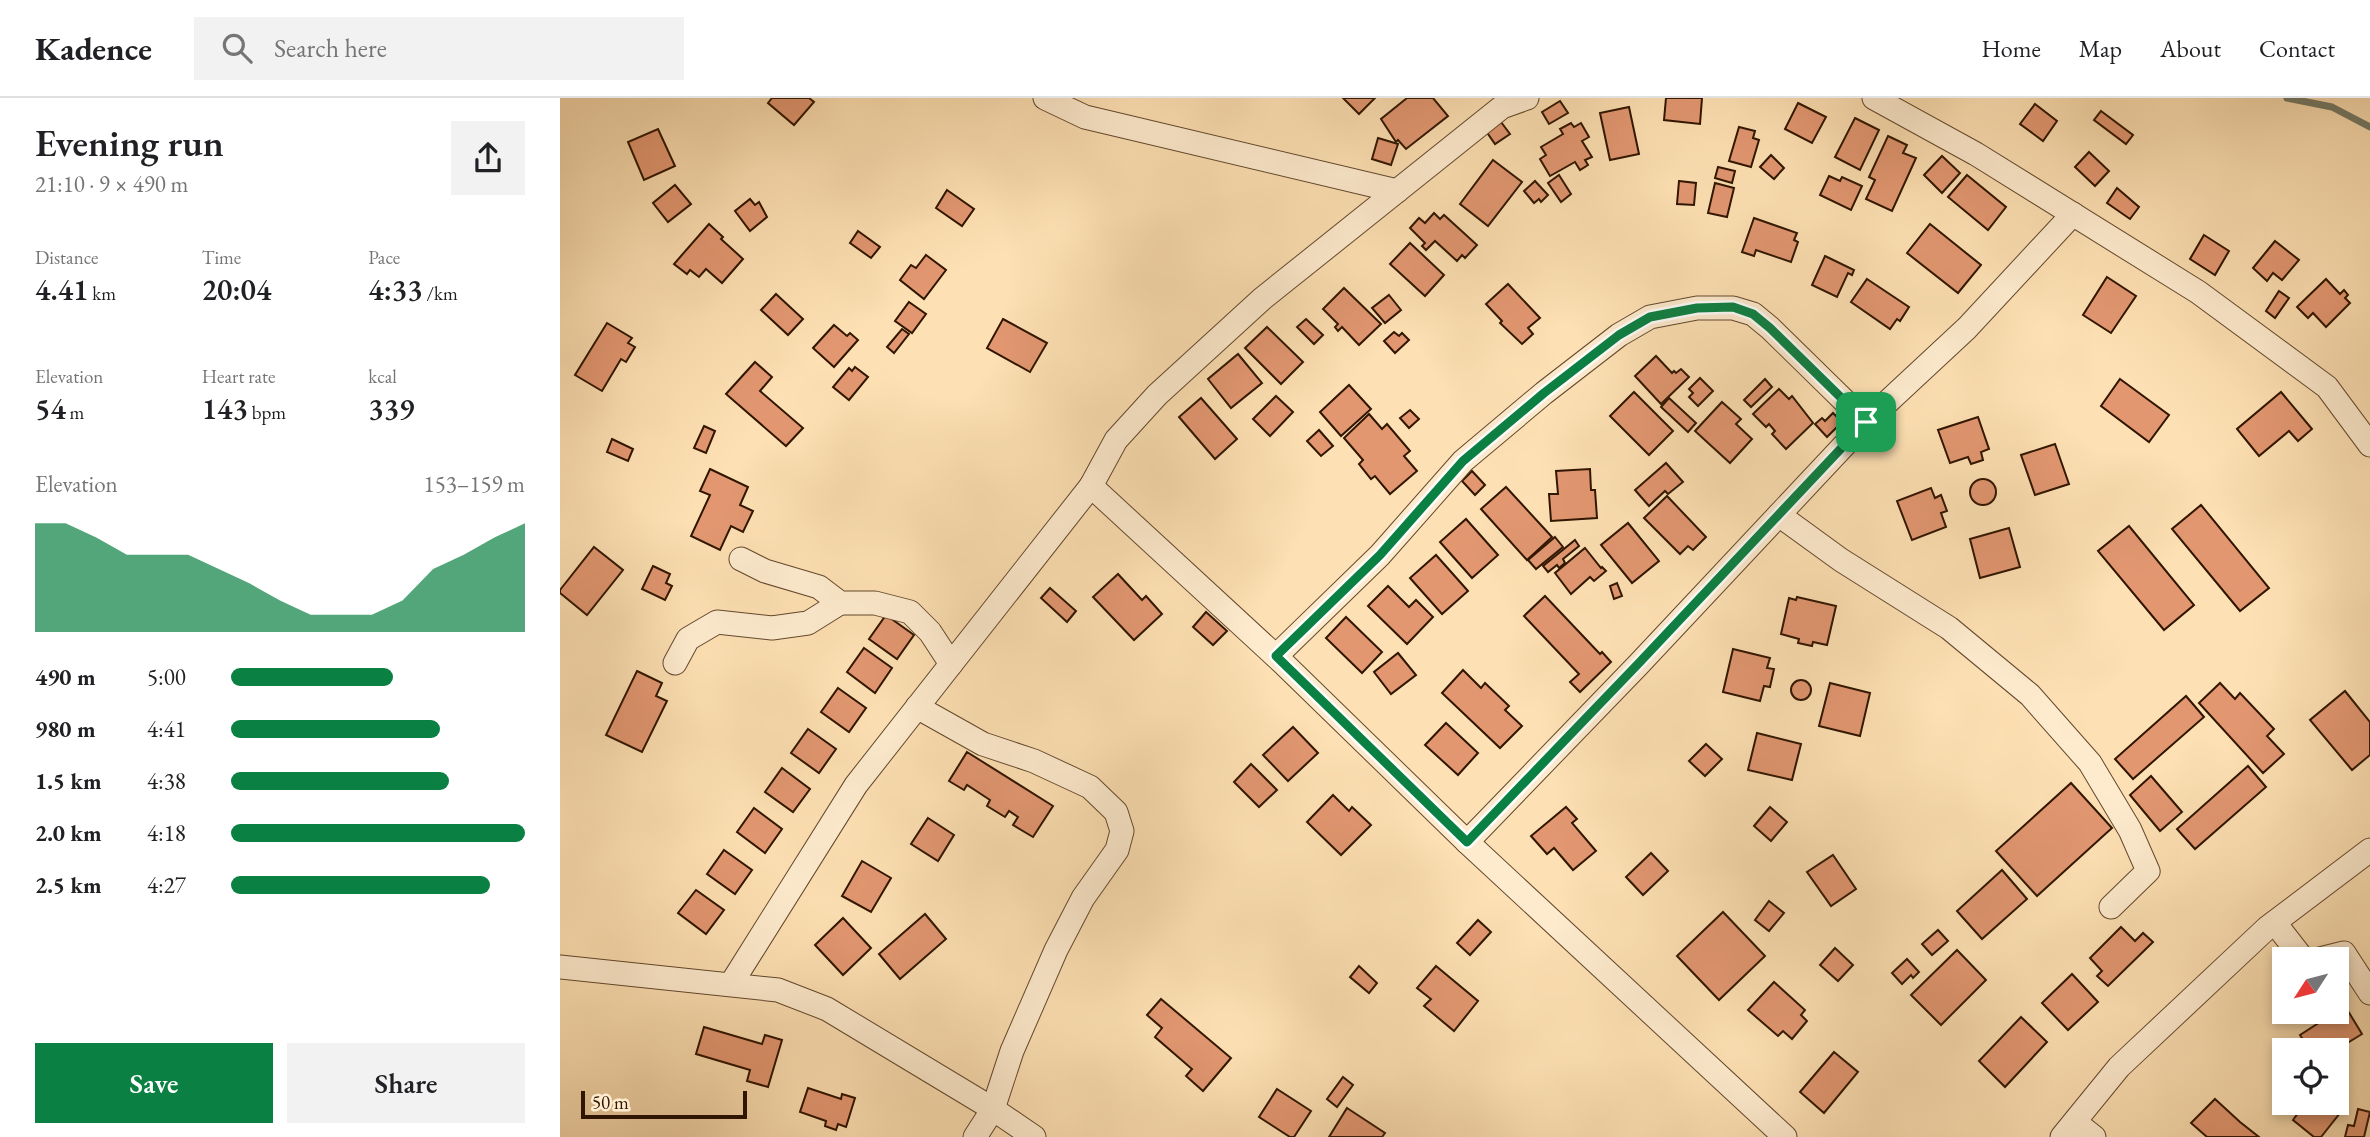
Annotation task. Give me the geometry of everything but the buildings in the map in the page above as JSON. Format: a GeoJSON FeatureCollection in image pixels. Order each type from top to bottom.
{"type":"FeatureCollection","features":[{"type":"Feature","properties":{"kind":"street"},"geometry":{"type":"LineString","coordinates":[[1045,98],[1085,117],[1397,191]]}},
{"type":"Feature","properties":{"kind":"street"},"geometry":{"type":"LineString","coordinates":[[731,984],[856,785],[1091,486],[1116,440],[1157,395],[1262,299],[1502,107],[1527,98]]}},
{"type":"Feature","properties":{"kind":"street"},"geometry":{"type":"LineString","coordinates":[[1874,98],[1976,154],[2198,292],[2327,387],[2370,445]]}},
{"type":"Feature","properties":{"kind":"street"},"geometry":{"type":"LineString","coordinates":[[1467,842],[1866,422],[1967,328],[2073,214]]}},
{"type":"Feature","properties":{"kind":"street"},"geometry":{"type":"LineString","coordinates":[[1276,656],[1380,555],[1463,461],[1619,335],[1650,317],[1697,308],[1733,307],[1753,314],[1866,422]]}},
{"type":"Feature","properties":{"kind":"street"},"geometry":{"type":"LineString","coordinates":[[1091,486],[1276,656],[1467,842],[1785,1137]]}},
{"type":"Feature","properties":{"kind":"street"},"geometry":{"type":"LineString","coordinates":[[1779,515],[1841,560],[1949,628],[2030,695],[2090,763],[2130,830],[2148,871],[2111,907]]}},
{"type":"Feature","properties":{"kind":"street"},"geometry":{"type":"LineString","coordinates":[[741,559],[765,571],[819,587],[840,603]]}},
{"type":"Feature","properties":{"kind":"street"},"geometry":{"type":"LineString","coordinates":[[675,663],[688,639],[717,622],[772,628],[808,623],[840,603],[875,603],[910,612],[930,632],[951,664]]}},
{"type":"Feature","properties":{"kind":"street"},"geometry":{"type":"LineString","coordinates":[[917,707],[983,744],[1034,761],[1090,787],[1116,812],[1122,831],[1117,850],[1083,898],[1056,950],[1012,1051],[993,1109],[975,1137]]}},
{"type":"Feature","properties":{"kind":"street"},"geometry":{"type":"LineString","coordinates":[[2094,1137],[2068,1130],[2119,1067],[2274,923],[2370,850]]}},
{"type":"Feature","properties":{"kind":"street"},"geometry":{"type":"LineString","coordinates":[[2274,923],[2293,947]]}},
{"type":"Feature","properties":{"kind":"street"},"geometry":{"type":"LineString","coordinates":[[2349,961],[2370,993]]}},
{"type":"Feature","properties":{"kind":"street"},"geometry":{"type":"LineString","coordinates":[[560,967],[778,990],[827,1009],[993,1109],[1034,1137]]}},
{"type":"Feature","properties":{"kind":"waterway"},"geometry":{"type":"LineString","coordinates":[[2287,98],[2332,107],[2370,127]]}},
{"type":"Feature","properties":{"kind":"route"},"geometry":{"type":"LineString","coordinates":[[1733,307],[1753,314],[1866,422],[1467,842],[1276,656],[1380,555],[1463,461],[1619,335],[1650,317],[1697,308],[1733,307]]}}]}
